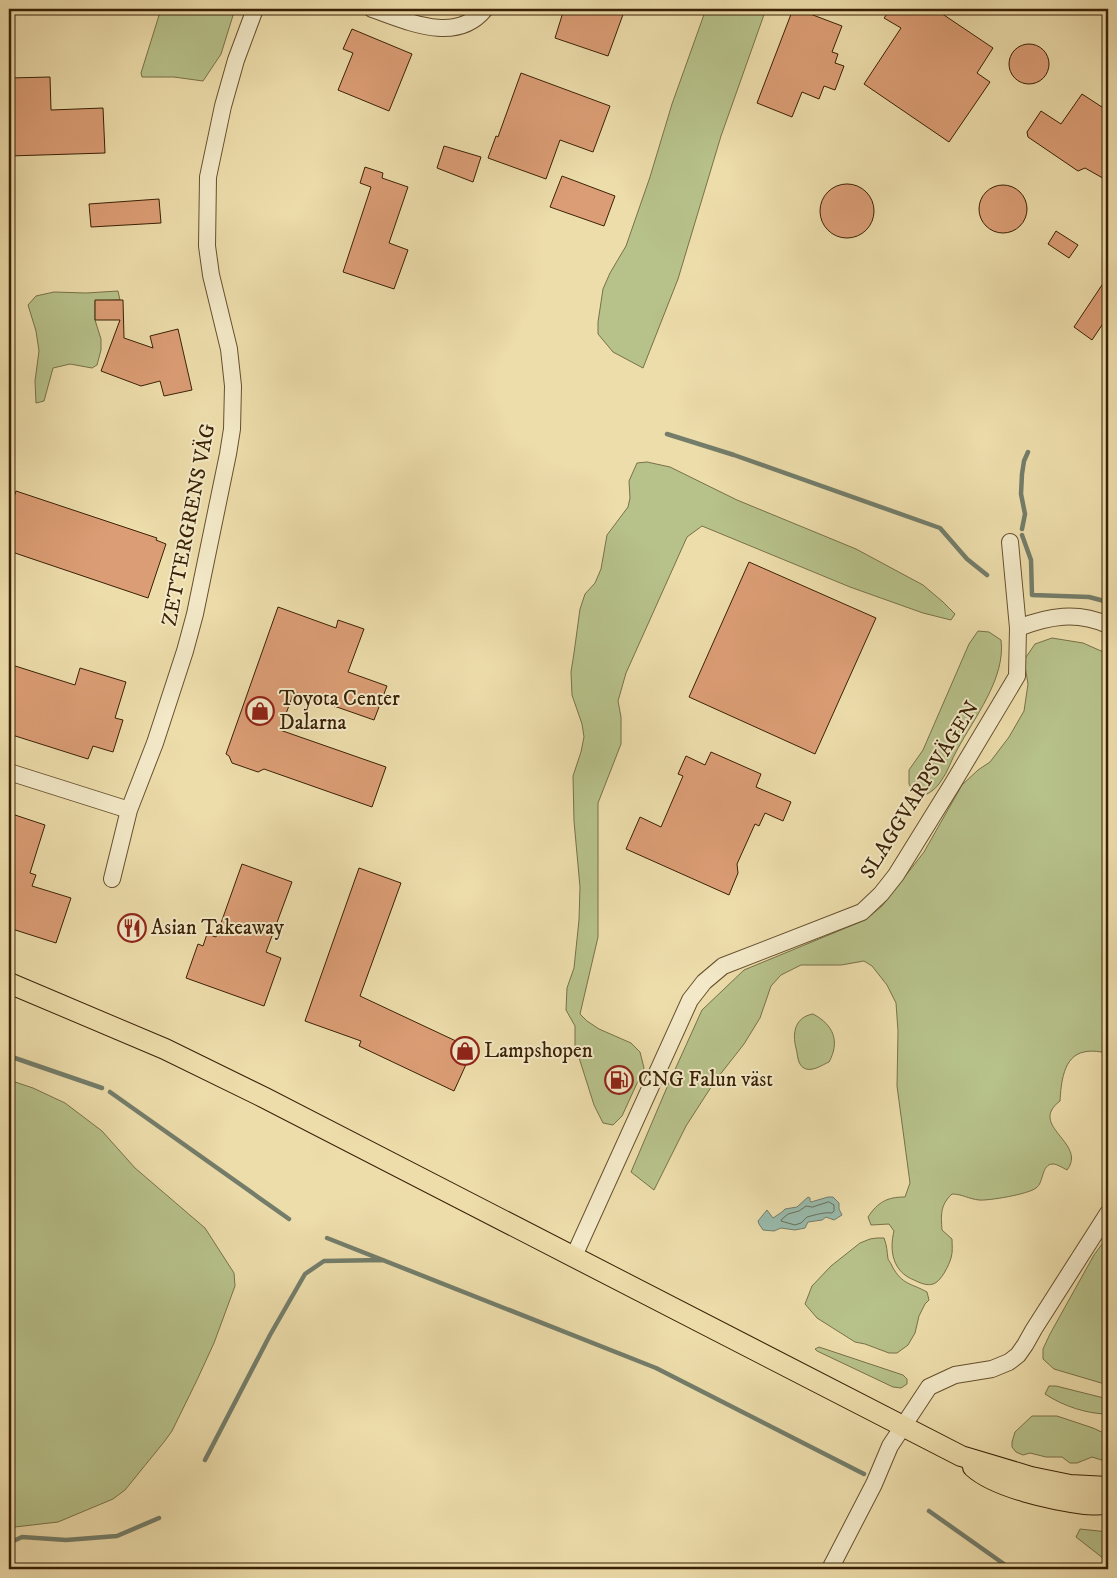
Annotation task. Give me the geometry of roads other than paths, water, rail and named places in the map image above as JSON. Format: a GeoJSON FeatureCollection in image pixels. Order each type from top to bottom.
{"type":"FeatureCollection","features":[{"type":"Feature","properties":{"kind":"main road"},"geometry":{"type":"LineString","coordinates":[[9,983],[165,1049],[265,1098],[961,1456],[1031,1477],[1070,1486],[1108,1487]]}},
{"type":"Feature","properties":{"kind":"main road"},"geometry":{"type":"LineString","coordinates":[[9,988],[47,999]]}},
{"type":"Feature","properties":{"kind":"main road"},"geometry":{"type":"LineString","coordinates":[[961,1456],[977,1470],[996,1481],[1036,1495],[1086,1504],[1108,1504]]}},
{"type":"Feature","properties":{"kind":"street","name":"ZETTERGRENS VÄG"},"geometry":{"type":"LineString","coordinates":[[112,880],[129,810],[156,742],[185,651],[197,604],[228,454],[232,429],[232,386],[229,349],[211,274],[207,246],[208,177],[222,110],[236,60],[254,9]]}},
{"type":"Feature","properties":{"kind":"street"},"geometry":{"type":"LineString","coordinates":[[372,9],[423,26],[435,28],[459,26],[472,21],[486,9]]}},
{"type":"Feature","properties":{"kind":"street","name":"SLAGGVARPSVÄGEN"},"geometry":{"type":"LineString","coordinates":[[574,1256],[690,1000],[704,982],[723,966],[862,912],[881,894],[896,875],[953,783],[1017,676],[1018,628],[1010,542]]}},
{"type":"Feature","properties":{"kind":"street"},"geometry":{"type":"LineString","coordinates":[[1018,628],[1042,619],[1078,616],[1108,625]]}},
{"type":"Feature","properties":{"kind":"street"},"geometry":{"type":"LineString","coordinates":[[9,772],[129,810]]}},
{"type":"Feature","properties":{"kind":"street"},"geometry":{"type":"LineString","coordinates":[[830,1569],[874,1484],[890,1446],[929,1387],[955,1375],[992,1369],[1009,1362],[1018,1355],[1108,1213]]}},
{"type":"Feature","properties":{"kind":"water"},"geometry":{"type":"Polygon","coordinates":[[[808,1197],[811,1202],[833,1197],[839,1203],[842,1215],[834,1220],[826,1217],[822,1220],[808,1222],[805,1228],[795,1230],[781,1228],[774,1231],[763,1230],[759,1224],[758,1221],[767,1210],[773,1218],[785,1209],[797,1207],[808,1197]]]}},
{"type":"Feature","properties":{"kind":"waterway"},"geometry":{"type":"LineString","coordinates":[[667,434],[734,455],[940,528],[967,559],[987,575]]}},
{"type":"Feature","properties":{"kind":"waterway"},"geometry":{"type":"LineString","coordinates":[[1022,529],[1025,514],[1021,494],[1022,474],[1028,452]]}},
{"type":"Feature","properties":{"kind":"waterway"},"geometry":{"type":"LineString","coordinates":[[1022,535],[1031,560],[1032,595],[1089,597],[1108,602]]}},
{"type":"Feature","properties":{"kind":"waterway"},"geometry":{"type":"LineString","coordinates":[[9,1056],[102,1088]]}},
{"type":"Feature","properties":{"kind":"waterway"},"geometry":{"type":"LineString","coordinates":[[110,1092],[289,1219]]}},
{"type":"Feature","properties":{"kind":"waterway"},"geometry":{"type":"LineString","coordinates":[[327,1238],[656,1368],[864,1474]]}},
{"type":"Feature","properties":{"kind":"waterway"},"geometry":{"type":"LineString","coordinates":[[205,1460],[270,1335],[305,1274],[324,1261],[383,1260]]}},
{"type":"Feature","properties":{"kind":"waterway"},"geometry":{"type":"LineString","coordinates":[[929,1511],[1011,1569]]}},
{"type":"Feature","properties":{"kind":"waterway"},"geometry":{"type":"LineString","coordinates":[[9,1543],[22,1537],[66,1540],[117,1536],[159,1518]]}},
{"type":"Feature","properties":{"kind":"place","name":"Toyota Center Dalarna"},"geometry":{"type":"Point","coordinates":[260,711]}},
{"type":"Feature","properties":{"kind":"place","name":"Asian Takeaway"},"geometry":{"type":"Point","coordinates":[132,928]}},
{"type":"Feature","properties":{"kind":"place","name":"Lampshopen"},"geometry":{"type":"Point","coordinates":[465,1051]}},
{"type":"Feature","properties":{"kind":"place","name":"CNG Falun väst"},"geometry":{"type":"Point","coordinates":[619,1080]}}]}
